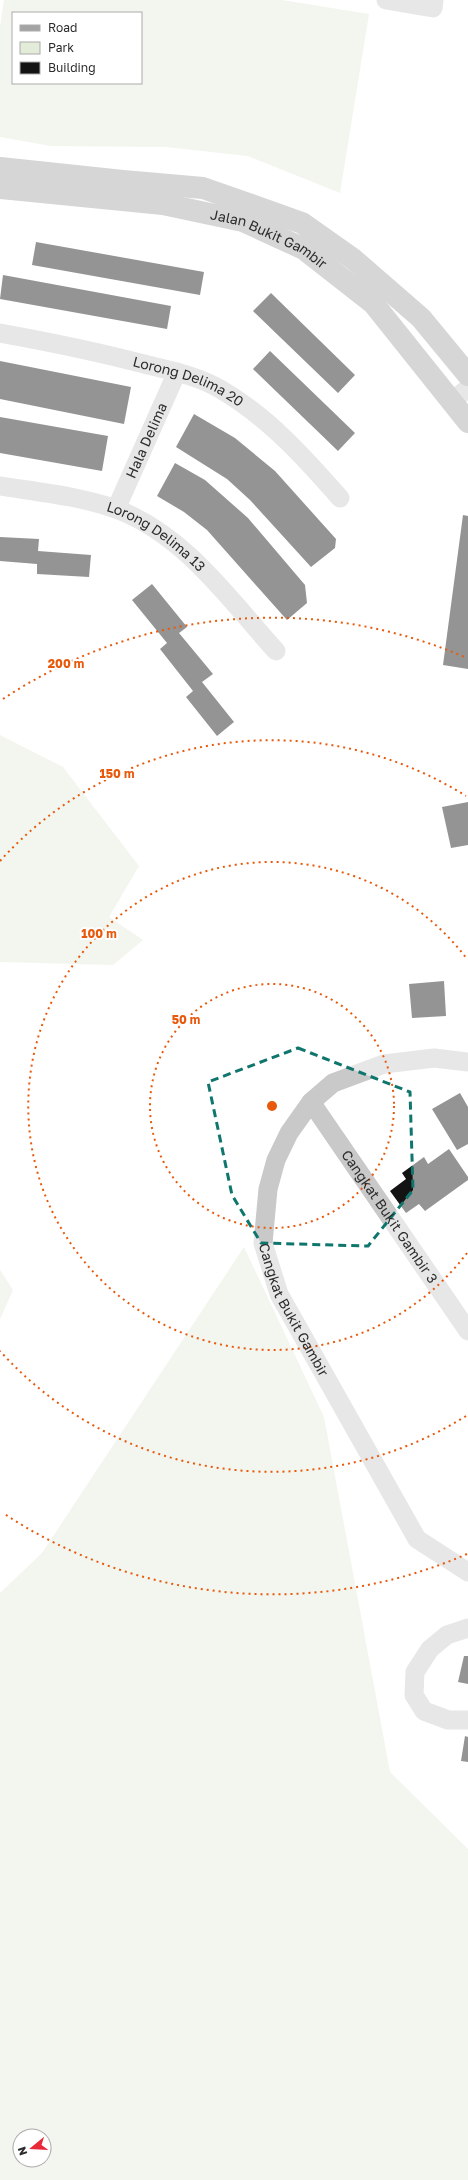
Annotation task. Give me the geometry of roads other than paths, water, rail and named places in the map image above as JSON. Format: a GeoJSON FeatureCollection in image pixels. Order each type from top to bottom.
{"type":"FeatureCollection","features":[{"type":"Feature","properties":{"kind":"main road","name":"Jalan Bukit Gambir"},"geometry":{"type":"LineString","coordinates":[[0,168],[123,182],[203,188],[302,223],[353,259],[421,318],[468,375]]}},
{"type":"Feature","properties":{"kind":"main road","name":"Jalan Bukit Gambir"},"geometry":{"type":"LineString","coordinates":[[0,188],[163,204],[243,221],[304,249],[373,304],[468,422]]}},
{"type":"Feature","properties":{"kind":"street"},"geometry":{"type":"LineString","coordinates":[[386,0],[433,8],[434,0]]}},
{"type":"Feature","properties":{"kind":"street","name":"Lorong Delima 20"},"geometry":{"type":"LineString","coordinates":[[0,333],[114,356],[177,372],[220,389],[258,415],[308,462],[340,498]]}},
{"type":"Feature","properties":{"kind":"street","name":"Hala Delima"},"geometry":{"type":"LineString","coordinates":[[116,509],[177,372]]}},
{"type":"Feature","properties":{"kind":"street"},"geometry":{"type":"LineString","coordinates":[[451,402],[468,388]]}},
{"type":"Feature","properties":{"kind":"street","name":"Lorong Delima 13"},"geometry":{"type":"LineString","coordinates":[[0,486],[88,501],[116,509],[142,521],[182,550],[276,651]]}},
{"type":"Feature","properties":{"kind":"street","name":"Cangkat Bukit Gambir"},"geometry":{"type":"LineString","coordinates":[[468,1062],[434,1058],[384,1064],[333,1083],[311,1102],[289,1132],[276,1160],[268,1189],[263,1243],[279,1294],[417,1539],[468,1572]]}},
{"type":"Feature","properties":{"kind":"street","name":"Cangkat Bukit Gambir 3"},"geometry":{"type":"LineString","coordinates":[[311,1102],[468,1331]]}},
{"type":"Feature","properties":{"kind":"street"},"geometry":{"type":"LineString","coordinates":[[468,1628],[447,1635],[430,1649],[415,1672],[414,1695],[424,1711],[448,1720],[468,1720]]}}]}
